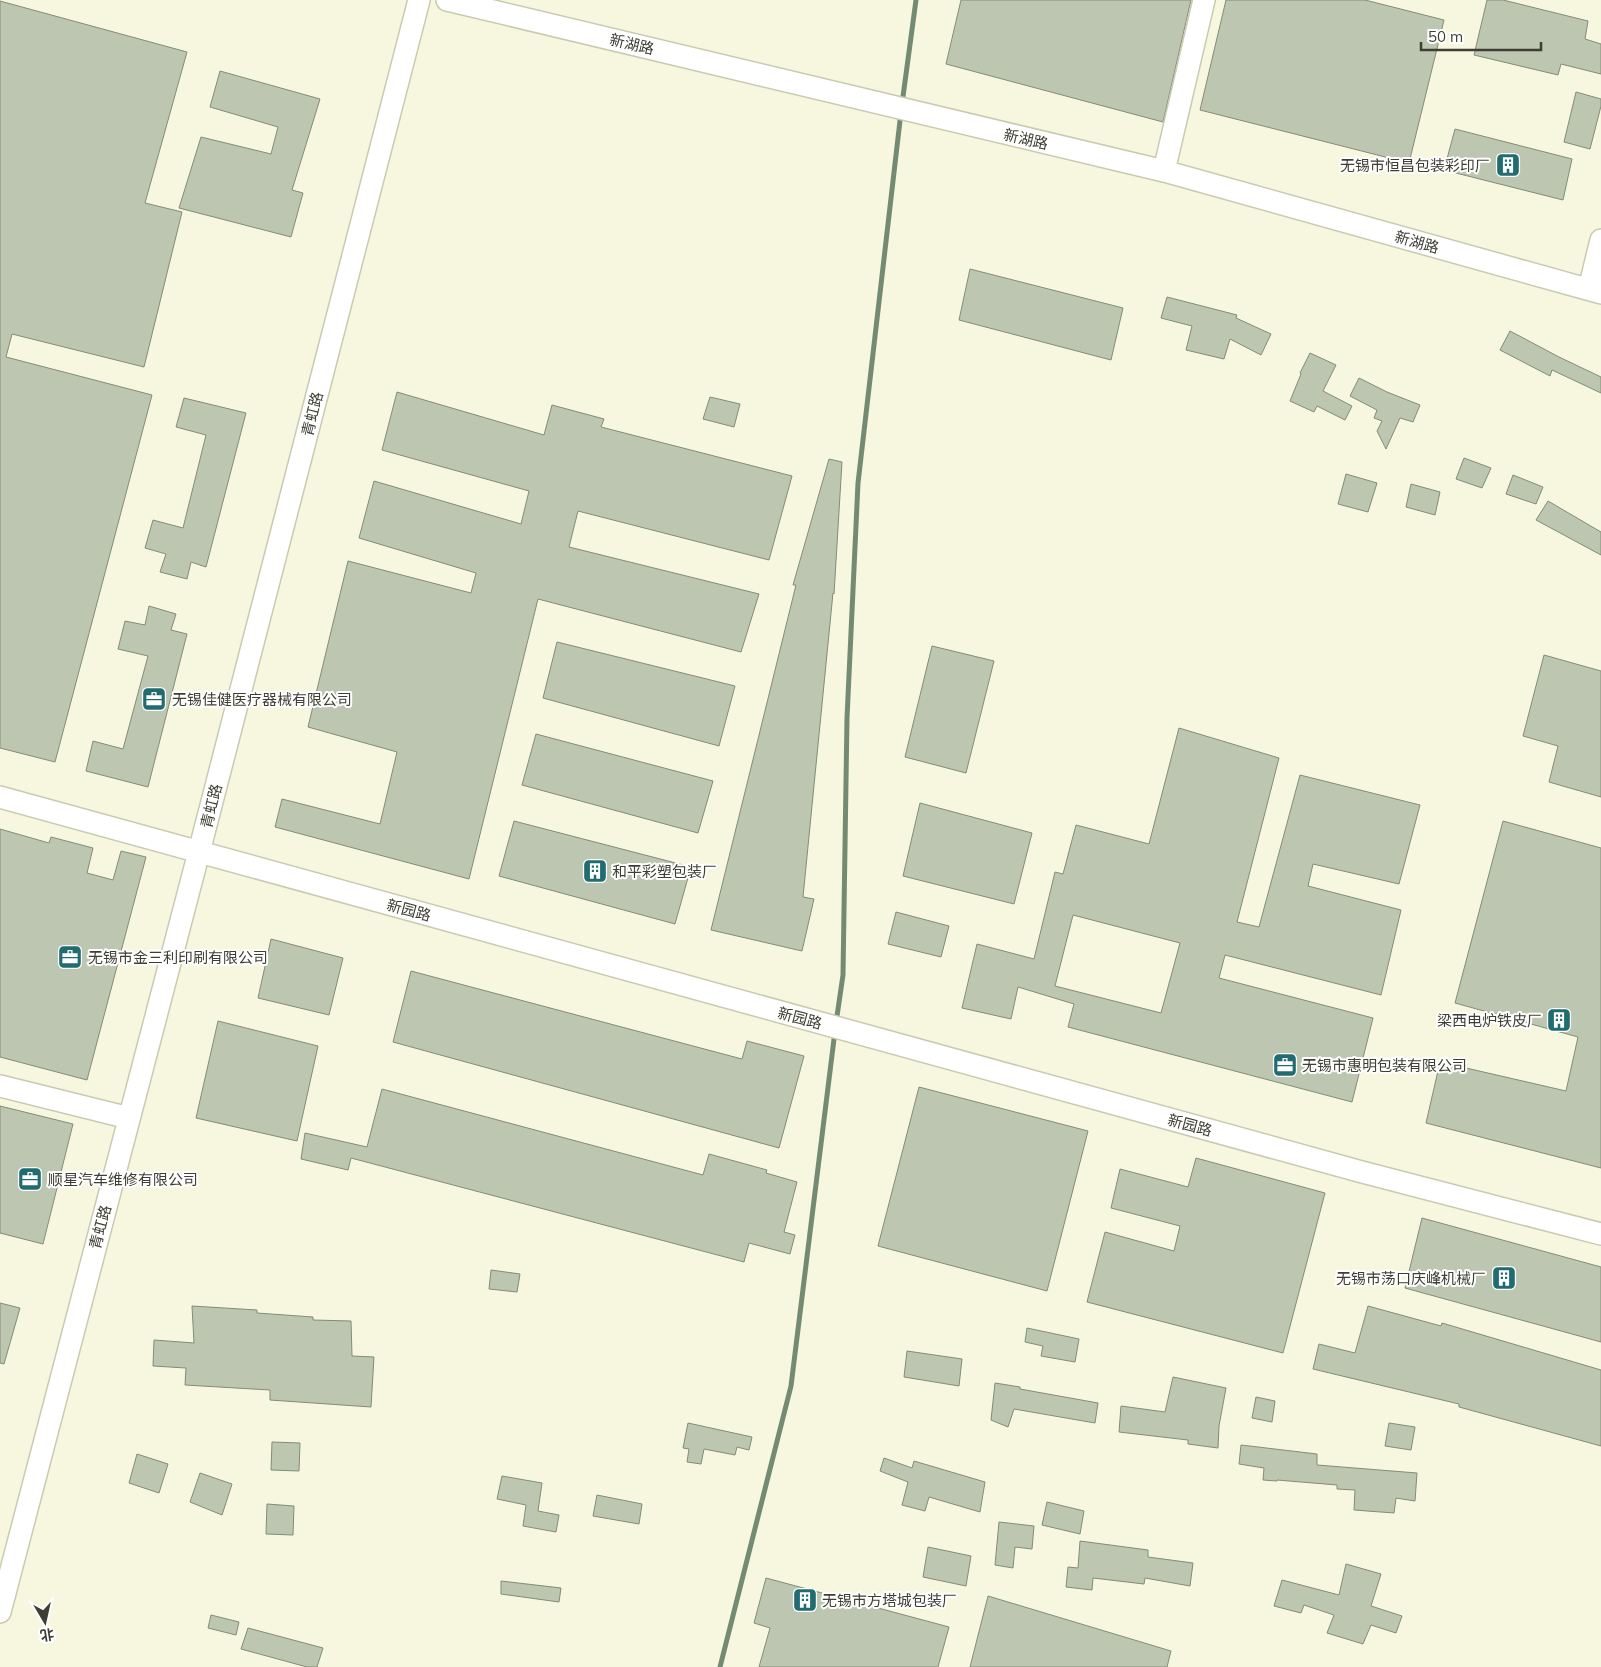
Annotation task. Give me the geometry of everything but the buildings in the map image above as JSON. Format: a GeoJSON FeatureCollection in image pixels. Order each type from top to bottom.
{"type":"FeatureCollection","features":[{"type":"Feature","properties":{"kind":"street","name":"青虹路"},"geometry":{"type":"LineString","coordinates":[[0,1612],[419,0]]}},
{"type":"Feature","properties":{"kind":"street","name":"新湖路"},"geometry":{"type":"LineString","coordinates":[[446,0],[1164,171],[1595,291]]}},
{"type":"Feature","properties":{"kind":"street"},"geometry":{"type":"LineString","coordinates":[[1164,171],[1204,0]]}},
{"type":"Feature","properties":{"kind":"street"},"geometry":{"type":"LineString","coordinates":[[1595,291],[1601,240]]}},
{"type":"Feature","properties":{"kind":"street","name":"新园路"},"geometry":{"type":"LineString","coordinates":[[0,797],[1362,1172],[1601,1234]]}},
{"type":"Feature","properties":{"kind":"street"},"geometry":{"type":"LineString","coordinates":[[0,1086],[129,1118]]}},
{"type":"Feature","properties":{"kind":"waterway"},"geometry":{"type":"LineString","coordinates":[[902,104],[916,0]]}},
{"type":"Feature","properties":{"kind":"waterway"},"geometry":{"type":"LineString","coordinates":[[836,1023],[843,975],[847,718],[858,483],[901,112]]}},
{"type":"Feature","properties":{"kind":"waterway"},"geometry":{"type":"LineString","coordinates":[[720,1667],[791,1386],[835,1031]]}},
{"type":"Feature","properties":{"kind":"place","name":"无锡市恒昌包装彩印厂"},"geometry":{"type":"Point","coordinates":[1508,165]}},
{"type":"Feature","properties":{"kind":"place","name":"无锡佳健医疗器械有限公司"},"geometry":{"type":"Point","coordinates":[154,699]}},
{"type":"Feature","properties":{"kind":"place","name":"和平彩塑包装厂"},"geometry":{"type":"Point","coordinates":[595,871]}},
{"type":"Feature","properties":{"kind":"place","name":"无锡市金三利印刷有限公司"},"geometry":{"type":"Point","coordinates":[70,957]}},
{"type":"Feature","properties":{"kind":"place","name":"梁西电炉铁皮厂"},"geometry":{"type":"Point","coordinates":[1559,1020]}},
{"type":"Feature","properties":{"kind":"place","name":"无锡市惠明包装有限公司"},"geometry":{"type":"Point","coordinates":[1285,1065]}},
{"type":"Feature","properties":{"kind":"place","name":"顺星汽车维修有限公司"},"geometry":{"type":"Point","coordinates":[30,1179]}},
{"type":"Feature","properties":{"kind":"place","name":"无锡市荡口庆峰机械厂"},"geometry":{"type":"Point","coordinates":[1504,1278]}},
{"type":"Feature","properties":{"kind":"place","name":"无锡市方塔城包装厂"},"geometry":{"type":"Point","coordinates":[805,1600]}}]}
